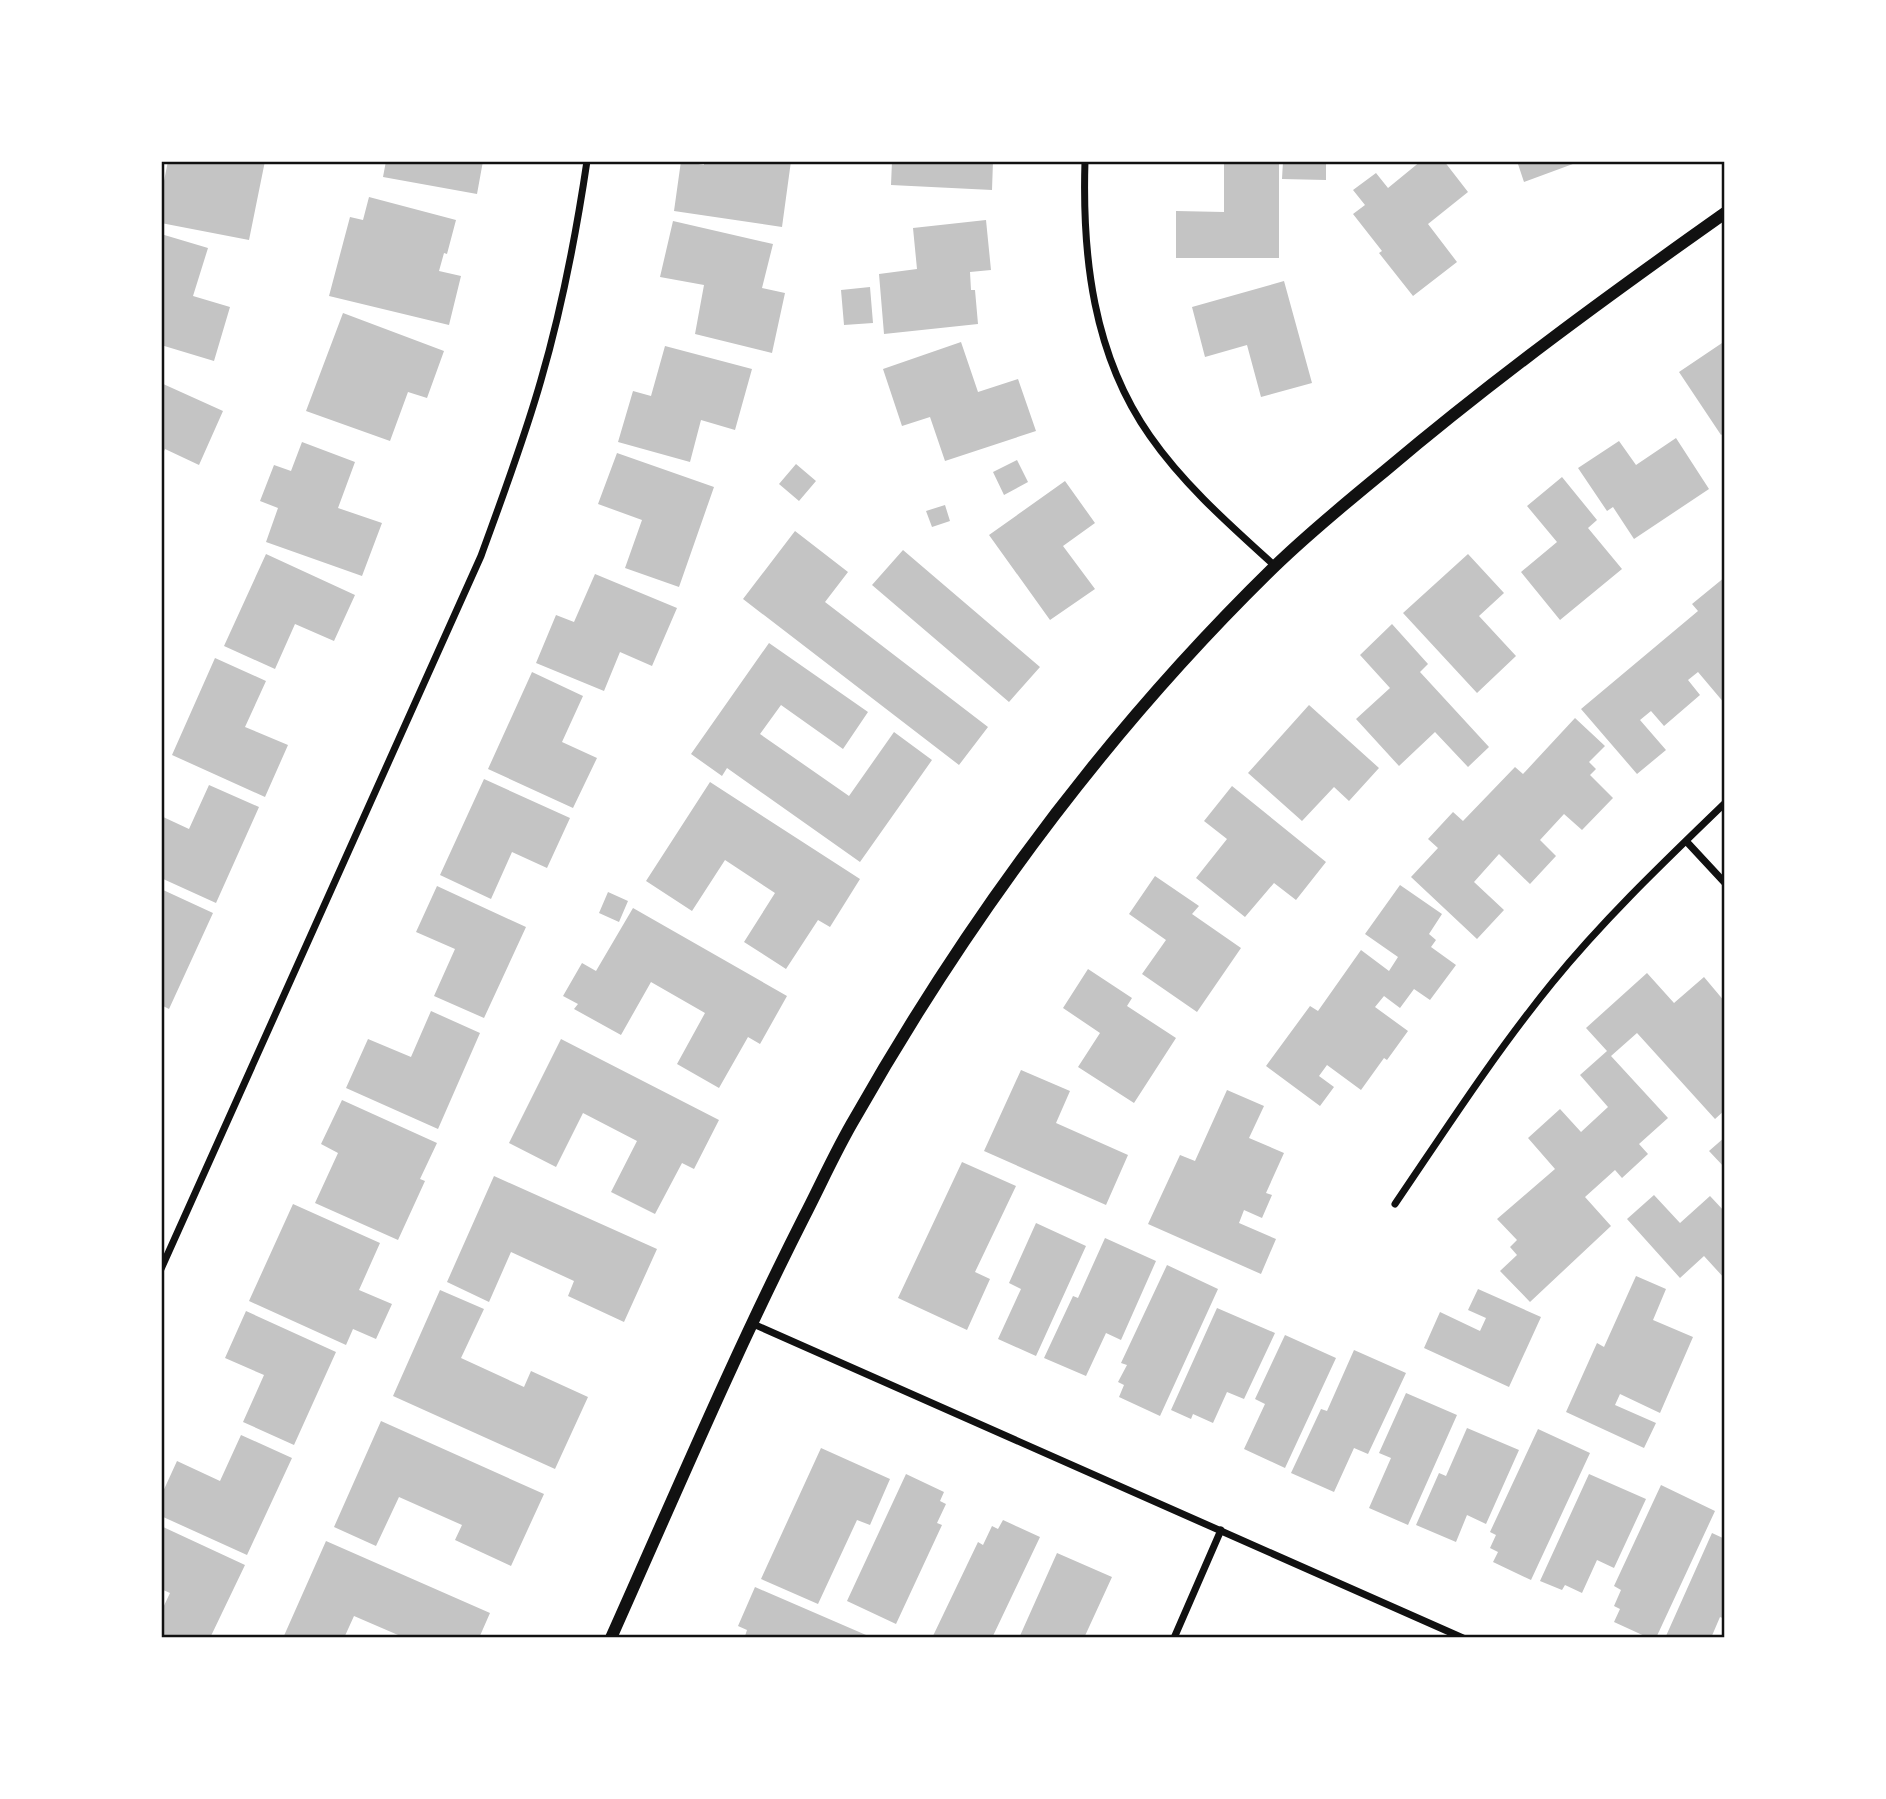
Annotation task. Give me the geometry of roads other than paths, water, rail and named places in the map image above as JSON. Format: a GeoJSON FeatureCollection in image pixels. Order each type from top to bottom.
{"type":"FeatureCollection","features":[{"type":"Feature","properties":{"kind":"street"},"geometry":{"type":"LineString","coordinates":[[161,1269],[481,556],[517,457],[541,380],[565,288],[578,226],[587,161]]}},
{"type":"Feature","properties":{"kind":"street"},"geometry":{"type":"LineString","coordinates":[[1085,161],[1083,212],[1087,264],[1096,313],[1110,358],[1124,388],[1149,435],[1176,469],[1213,509],[1275,566]]}},
{"type":"Feature","properties":{"kind":"street"},"geometry":{"type":"LineString","coordinates":[[611,1638],[751,1323],[853,1121],[930,993],[1017,864],[1104,753],[1180,664],[1275,566],[1453,413],[1569,324],[1725,212]]}},
{"type":"Feature","properties":{"kind":"street"},"geometry":{"type":"LineString","coordinates":[[1395,1204],[1490,1065],[1551,984],[1600,927],[1725,803]]}},
{"type":"Feature","properties":{"kind":"street"},"geometry":{"type":"LineString","coordinates":[[1686,841],[1725,883]]}},
{"type":"Feature","properties":{"kind":"street"},"geometry":{"type":"LineString","coordinates":[[751,1323],[1464,1638]]}},
{"type":"Feature","properties":{"kind":"street"},"geometry":{"type":"LineString","coordinates":[[1174,1638],[1221,1530]]}}]}
